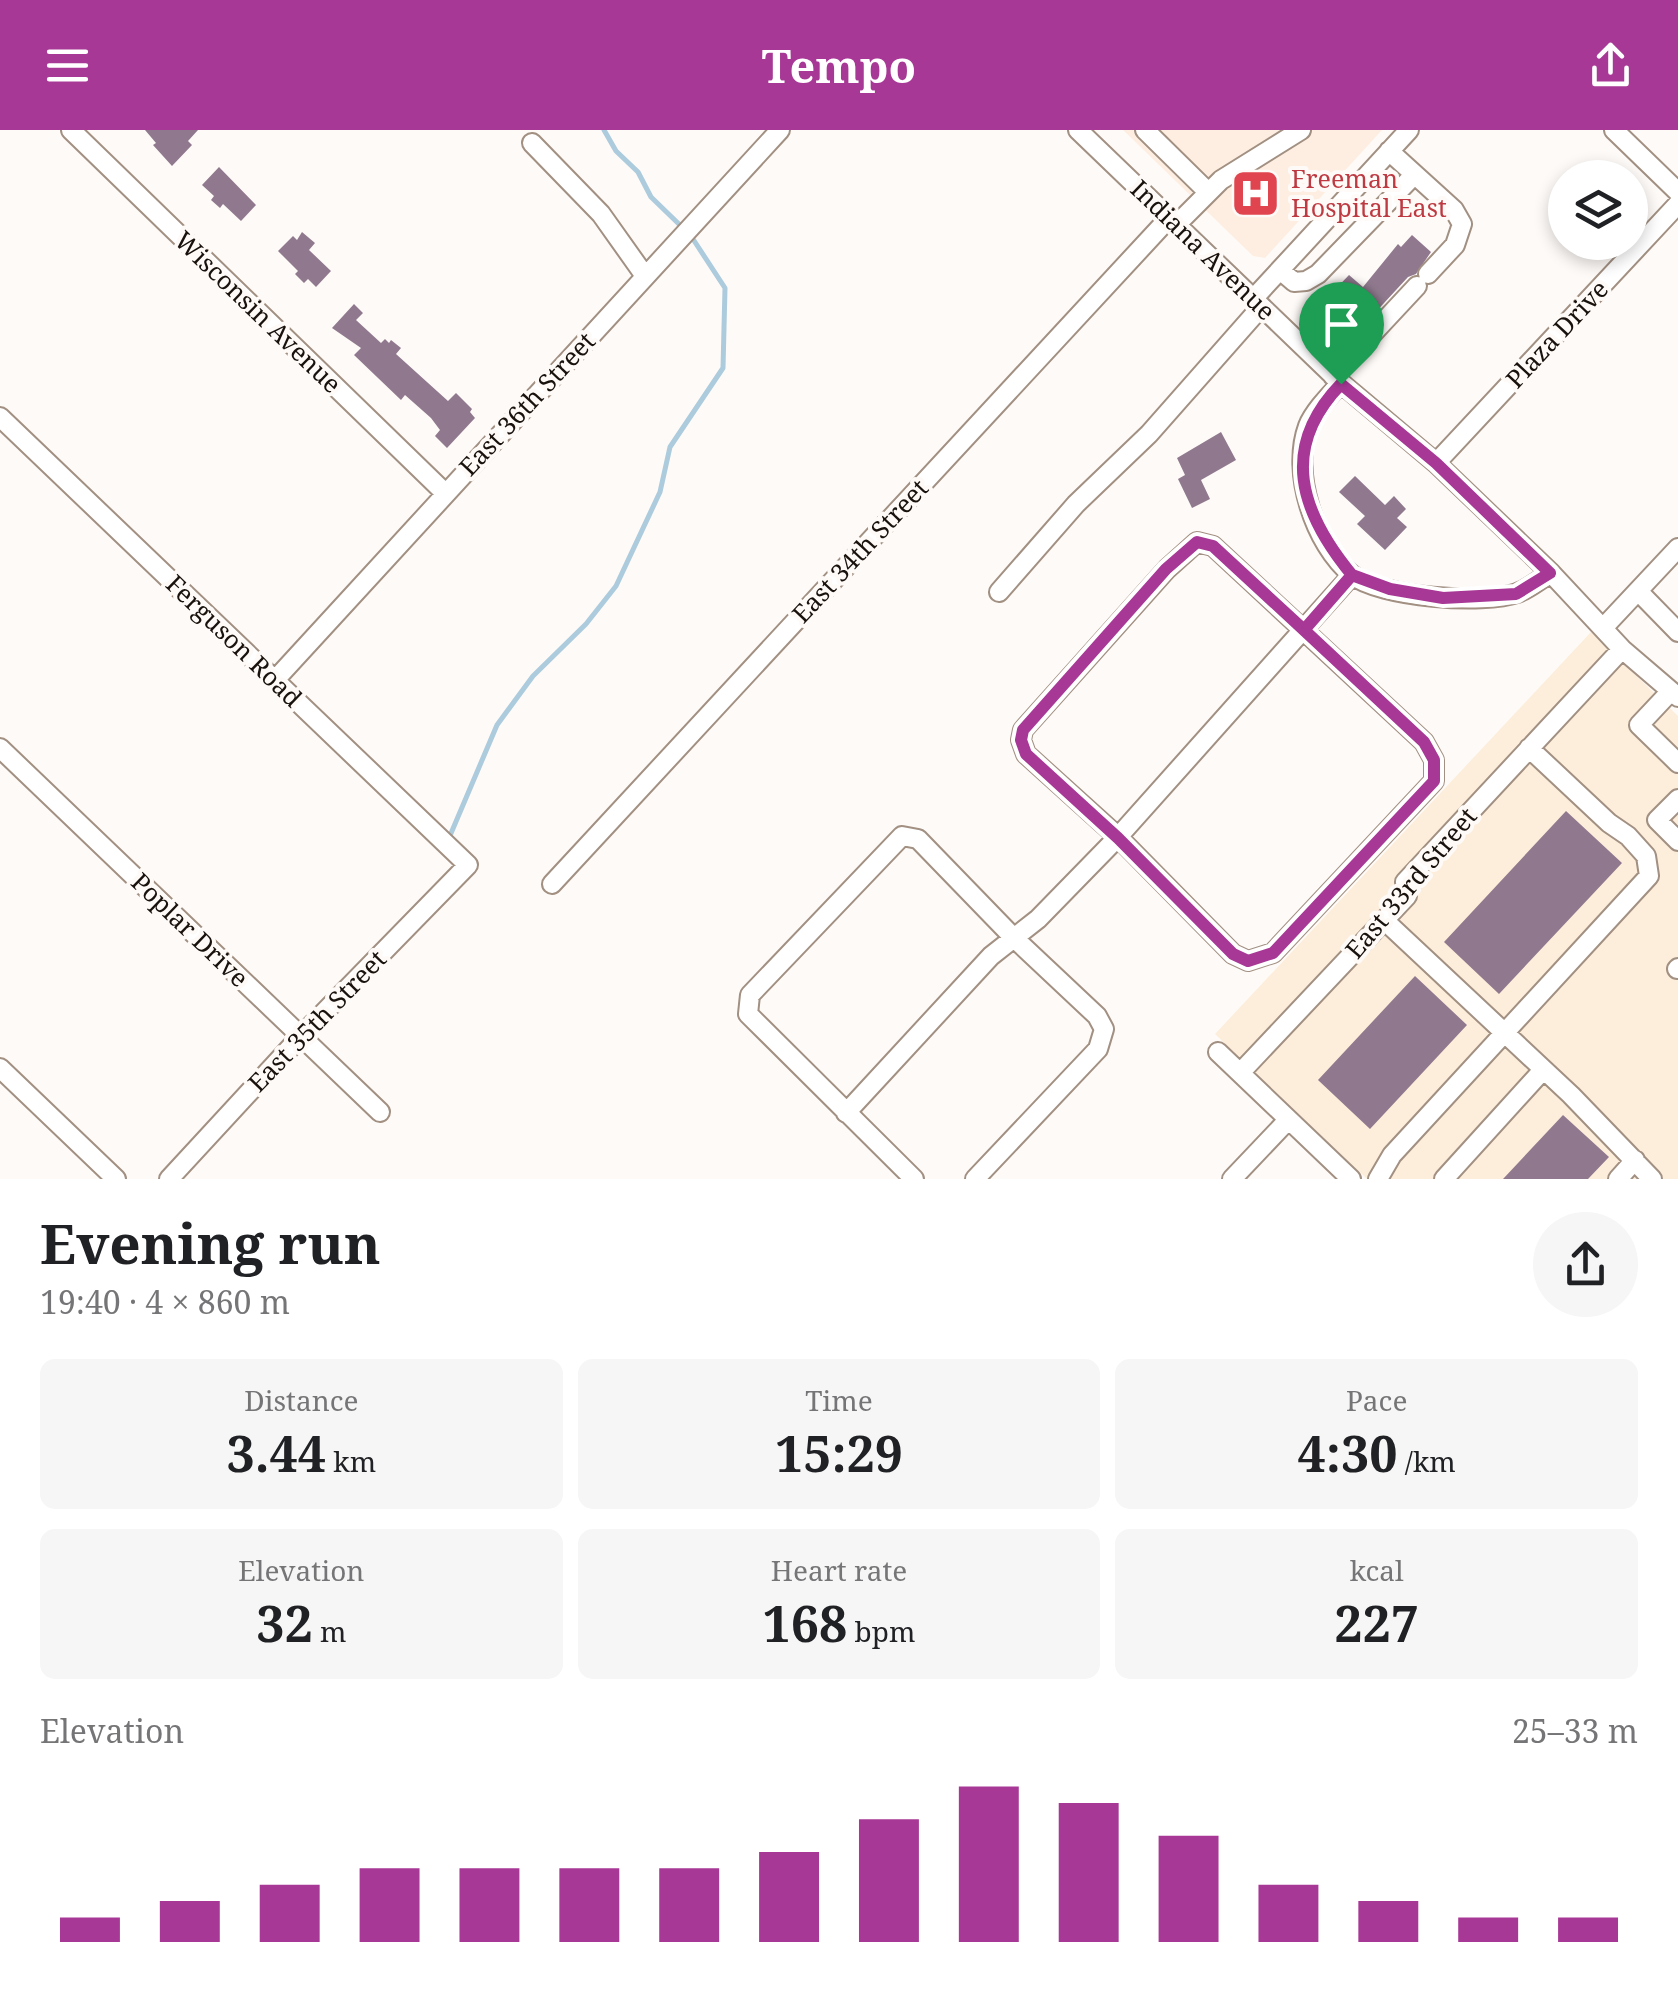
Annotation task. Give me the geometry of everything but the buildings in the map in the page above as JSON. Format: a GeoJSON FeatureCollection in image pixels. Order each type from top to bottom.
{"type":"FeatureCollection","features":[{"type":"Feature","properties":{"kind":"street","name":"Wisconsin Avenue"},"geometry":{"type":"LineString","coordinates":[[71,130],[445,493]]}},
{"type":"Feature","properties":{"kind":"street","name":"East 36th Street"},"geometry":{"type":"LineString","coordinates":[[274,680],[780,130]]}},
{"type":"Feature","properties":{"kind":"street","name":"Indiana Avenue"},"geometry":{"type":"LineString","coordinates":[[1078,130],[1337,380],[1436,463],[1622,648],[1674,694]]}},
{"type":"Feature","properties":{"kind":"street"},"geometry":{"type":"LineString","coordinates":[[1145,130],[1208,192]]}},
{"type":"Feature","properties":{"kind":"street","name":"East 34th Street"},"geometry":{"type":"LineString","coordinates":[[552,884],[1173,222],[1221,180],[1300,130]]}},
{"type":"Feature","properties":{"kind":"street"},"geometry":{"type":"LineString","coordinates":[[999,592],[1076,504],[1149,434],[1280,270],[1408,130]]}},
{"type":"Feature","properties":{"kind":"street"},"geometry":{"type":"LineString","coordinates":[[1614,130],[1678,192]]}},
{"type":"Feature","properties":{"kind":"street"},"geometry":{"type":"LineString","coordinates":[[532,142],[601,214],[645,276]]}},
{"type":"Feature","properties":{"kind":"street"},"geometry":{"type":"LineString","coordinates":[[1389,151],[1454,210],[1462,224],[1455,245],[1337,380],[1309,425],[1303,471],[1309,508],[1352,575],[1390,589],[1443,598],[1516,594],[1550,573]]}},
{"type":"Feature","properties":{"kind":"street"},"geometry":{"type":"LineString","coordinates":[[1280,270],[1294,282],[1318,274],[1414,174]]}},
{"type":"Feature","properties":{"kind":"street","name":"Plaza Drive"},"geometry":{"type":"LineString","coordinates":[[1436,463],[1678,204]]}},
{"type":"Feature","properties":{"kind":"street","name":"Ferguson Road"},"geometry":{"type":"LineString","coordinates":[[0,417],[468,864]]}},
{"type":"Feature","properties":{"kind":"street"},"geometry":{"type":"LineString","coordinates":[[1197,542],[1213,546],[1424,742],[1434,760],[1434,781],[1273,953],[1248,961],[1233,954],[1118,838],[1026,754],[1021,740],[1023,730],[1166,569],[1197,542]]}},
{"type":"Feature","properties":{"kind":"street"},"geometry":{"type":"LineString","coordinates":[[1603,628],[1675,558]]}},
{"type":"Feature","properties":{"kind":"street"},"geometry":{"type":"LineString","coordinates":[[846,1113],[991,956],[1038,919],[1118,838],[1352,575]]}},
{"type":"Feature","properties":{"kind":"street"},"geometry":{"type":"LineString","coordinates":[[1638,591],[1678,632]]}},
{"type":"Feature","properties":{"kind":"street","name":"East 33rd Street"},"geometry":{"type":"LineString","coordinates":[[1240,1073],[1407,896],[1405,882],[1622,648]]}},
{"type":"Feature","properties":{"kind":"street"},"geometry":{"type":"LineString","coordinates":[[1674,694],[1639,725],[1678,763]]}},
{"type":"Feature","properties":{"kind":"street","name":"Poplar Drive"},"geometry":{"type":"LineString","coordinates":[[0,748],[380,1112]]}},
{"type":"Feature","properties":{"kind":"street"},"geometry":{"type":"LineString","coordinates":[[1378,1179],[1392,1155],[1649,876],[1646,856],[1637,846],[1529,748]]}},
{"type":"Feature","properties":{"kind":"street"},"geometry":{"type":"LineString","coordinates":[[1678,799],[1657,820],[1678,841]]}},
{"type":"Feature","properties":{"kind":"street"},"geometry":{"type":"LineString","coordinates":[[914,1179],[748,1014],[750,995],[902,836],[918,839],[1097,1016],[1104,1029],[1098,1050],[975,1179]]}},
{"type":"Feature","properties":{"kind":"street","name":"East 35th Street"},"geometry":{"type":"LineString","coordinates":[[168,1179],[468,864]]}},
{"type":"Feature","properties":{"kind":"street"},"geometry":{"type":"LineString","coordinates":[[1384,920],[1652,1179]]}},
{"type":"Feature","properties":{"kind":"street"},"geometry":{"type":"LineString","coordinates":[[1218,1052],[1351,1179]]}},
{"type":"Feature","properties":{"kind":"street"},"geometry":{"type":"LineString","coordinates":[[0,1068],[116,1179]]}},
{"type":"Feature","properties":{"kind":"street"},"geometry":{"type":"LineString","coordinates":[[1444,1179],[1543,1070]]}},
{"type":"Feature","properties":{"kind":"street"},"geometry":{"type":"LineString","coordinates":[[1232,1179],[1288,1120]]}},
{"type":"Feature","properties":{"kind":"street"},"geometry":{"type":"LineString","coordinates":[[1618,1179],[1635,1160]]}},
{"type":"Feature","properties":{"kind":"shaded area","name":"Freeman Hospital East"},"geometry":{"type":"Polygon","coordinates":[[[1123,130],[1382,130],[1265,258],[1253,256],[1123,130]]]}},
{"type":"Feature","properties":{"kind":"shaded area"},"geometry":{"type":"Polygon","coordinates":[[[1591,632],[1678,716],[1678,1179],[1367,1179],[1215,1034],[1591,632]]]}},
{"type":"Feature","properties":{"kind":"waterway"},"geometry":{"type":"LineString","coordinates":[[604,130],[616,151],[638,172],[651,197],[683,228]]}},
{"type":"Feature","properties":{"kind":"waterway"},"geometry":{"type":"LineString","coordinates":[[449,838],[497,725],[533,676],[586,624],[616,586],[660,492],[670,447],[723,368],[725,288],[691,236]]}},
{"type":"Feature","properties":{"kind":"place","name":"Freeman Hospital East"},"geometry":{"type":"Point","coordinates":[1256,193]}},
{"type":"Feature","properties":{"kind":"route"},"geometry":{"type":"LineString","coordinates":[[1341,384],[1309,425],[1302,460],[1309,508],[1352,575],[1304,630],[1213,546],[1197,542],[1166,569],[1023,730],[1021,740],[1026,754],[1118,838],[1233,954],[1248,961],[1273,953],[1434,781],[1434,760],[1424,742],[1304,630],[1352,575],[1416,596],[1471,598],[1516,594],[1550,573],[1436,463],[1341,384]]}}]}
